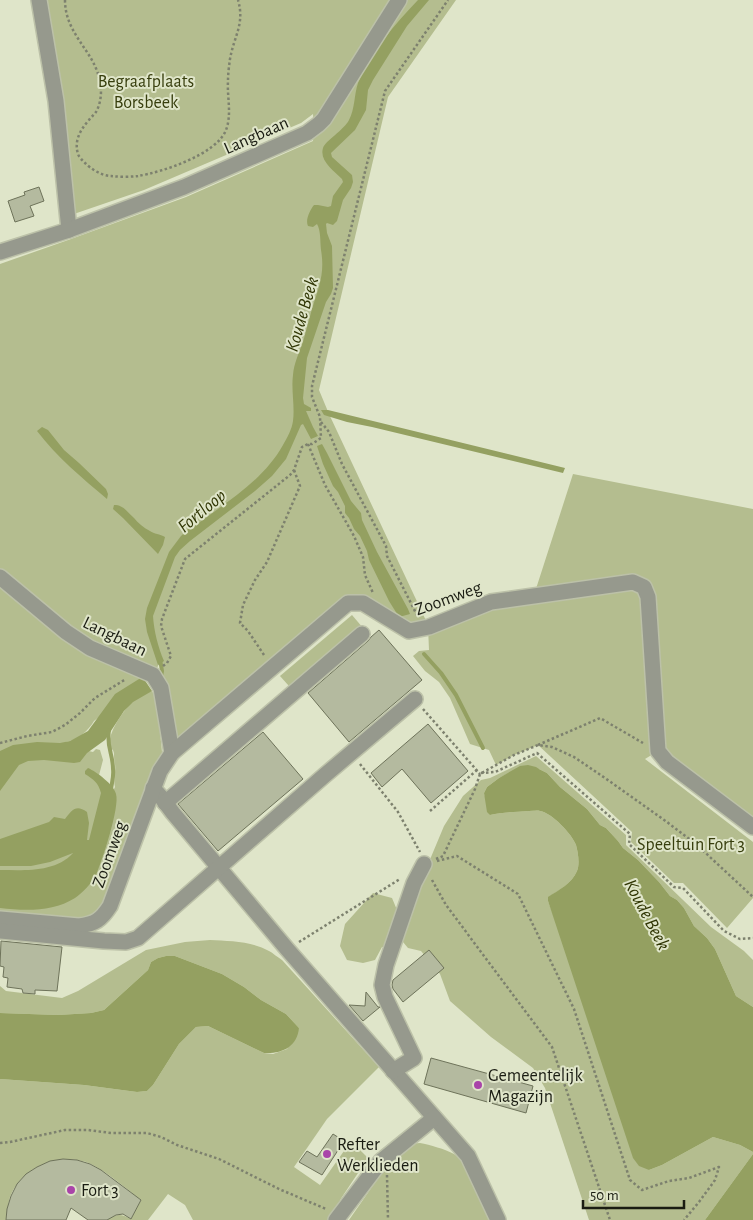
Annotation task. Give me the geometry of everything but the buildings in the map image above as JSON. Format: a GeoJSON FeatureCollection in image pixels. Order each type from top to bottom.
{"type":"FeatureCollection","features":[{"type":"Feature","properties":{"kind":"street"},"geometry":{"type":"LineString","coordinates":[[39,0],[56,101],[69,230]]}},
{"type":"Feature","properties":{"kind":"street","name":"Langbaan"},"geometry":{"type":"LineString","coordinates":[[2,251],[69,230],[184,187],[314,129],[324,119],[398,0]]}},
{"type":"Feature","properties":{"kind":"street","name":"Langbaan"},"geometry":{"type":"LineString","coordinates":[[0,577],[66,632],[90,648],[153,678]]}},
{"type":"Feature","properties":{"kind":"street","name":"Zoomweg"},"geometry":{"type":"LineString","coordinates":[[0,918],[79,926],[97,921],[104,915],[110,906],[160,771],[172,753],[348,604],[363,603],[409,631],[423,628],[491,602],[633,582],[644,587],[648,597],[658,751]]}},
{"type":"Feature","properties":{"kind":"street"},"geometry":{"type":"LineString","coordinates":[[166,803],[362,634]]}},
{"type":"Feature","properties":{"kind":"street"},"geometry":{"type":"LineString","coordinates":[[153,678],[172,753]]}},
{"type":"Feature","properties":{"kind":"street"},"geometry":{"type":"LineString","coordinates":[[0,931],[104,941],[126,942],[138,938],[415,699]]}},
{"type":"Feature","properties":{"kind":"street"},"geometry":{"type":"LineString","coordinates":[[658,751],[667,762],[753,827]]}},
{"type":"Feature","properties":{"kind":"street"},"geometry":{"type":"LineString","coordinates":[[153,788],[287,949],[468,1156],[498,1220]]}},
{"type":"Feature","properties":{"kind":"street"},"geometry":{"type":"LineString","coordinates":[[393,1071],[414,1058],[385,997],[382,985],[386,966],[414,883],[424,864]]}},
{"type":"Feature","properties":{"kind":"street"},"geometry":{"type":"LineString","coordinates":[[338,1217],[382,1161],[434,1118]]}},
{"type":"Feature","properties":{"kind":"path"},"geometry":{"type":"LineString","coordinates":[[65,0],[65,9],[70,26],[94,65],[100,81],[101,97],[96,111],[82,127],[76,140],[78,156],[90,168],[109,176],[137,176],[165,170],[194,158],[216,144],[226,131],[230,110],[228,82],[230,58],[240,25],[241,10],[238,0]]}},
{"type":"Feature","properties":{"kind":"path"},"geometry":{"type":"LineString","coordinates":[[166,664],[170,656],[161,626],[162,619],[184,559],[290,476],[302,447],[312,444],[321,438],[319,412],[312,397],[312,386],[385,91],[448,0]]}},
{"type":"Feature","properties":{"kind":"path"},"geometry":{"type":"LineString","coordinates":[[320,422],[329,432],[342,464],[386,546],[387,556],[423,628]]}},
{"type":"Feature","properties":{"kind":"path"},"geometry":{"type":"LineString","coordinates":[[308,444],[325,485],[354,536],[363,557],[365,575],[374,593]]}},
{"type":"Feature","properties":{"kind":"path"},"geometry":{"type":"LineString","coordinates":[[273,668],[248,631],[240,623],[243,606],[254,580],[267,562],[300,486],[294,470]]}},
{"type":"Feature","properties":{"kind":"path"},"geometry":{"type":"LineString","coordinates":[[0,743],[52,732],[65,725],[95,698],[131,676],[153,678]]}},
{"type":"Feature","properties":{"kind":"path"},"geometry":{"type":"LineString","coordinates":[[415,699],[480,774]]}},
{"type":"Feature","properties":{"kind":"path"},"geometry":{"type":"LineString","coordinates":[[424,864],[443,856],[475,789],[480,774],[514,755],[600,718],[658,751]]}},
{"type":"Feature","properties":{"kind":"path"},"geometry":{"type":"LineString","coordinates":[[538,744],[552,747],[574,757],[636,800],[697,845],[753,897]]}},
{"type":"Feature","properties":{"kind":"path"},"geometry":{"type":"LineString","coordinates":[[480,774],[495,772],[537,753],[630,834],[629,844],[674,887],[683,888],[724,931],[740,939],[753,938]]}},
{"type":"Feature","properties":{"kind":"path"},"geometry":{"type":"LineString","coordinates":[[350,754],[398,812],[446,905],[552,1047],[610,1220]]}},
{"type":"Feature","properties":{"kind":"path"},"geometry":{"type":"LineString","coordinates":[[430,811],[477,770]]}},
{"type":"Feature","properties":{"kind":"path"},"geometry":{"type":"LineString","coordinates":[[424,864],[457,856],[518,894],[574,1009],[630,1180],[642,1190],[669,1181],[688,1178],[719,1167],[715,1180],[700,1202],[684,1220]]}},
{"type":"Feature","properties":{"kind":"path"},"geometry":{"type":"LineString","coordinates":[[287,949],[400,879]]}},
{"type":"Feature","properties":{"kind":"path"},"geometry":{"type":"LineString","coordinates":[[0,1143],[66,1130],[147,1133],[220,1159],[338,1217]]}},
{"type":"Feature","properties":{"kind":"path"},"geometry":{"type":"LineString","coordinates":[[382,1161],[387,1167],[388,1220]]}},
{"type":"Feature","properties":{"kind":"green space"},"geometry":{"type":"Polygon","coordinates":[[[39,0],[456,0],[388,97],[319,390],[429,627],[534,595],[573,474],[753,509],[753,827],[658,751],[645,759],[753,842],[753,898],[727,928],[683,883],[674,883],[631,842],[632,832],[538,745],[496,765],[489,750],[470,744],[450,698],[439,682],[425,671],[413,656],[419,651],[429,650],[428,627],[409,631],[348,603],[172,753],[160,757],[111,889],[98,914],[81,921],[0,914],[0,264],[186,197],[313,141],[313,114],[301,123],[144,190],[68,216],[39,0]],[[160,662],[156,670],[94,721],[83,734],[66,742],[93,752],[96,749],[100,750],[103,760],[98,779],[102,783],[102,842],[112,793],[115,787],[114,753],[110,746],[111,734],[122,714],[131,703],[139,696],[152,691],[157,700],[162,752],[172,753],[160,686],[162,665],[160,662]]]}},
{"type":"Feature","properties":{"kind":"green space"},"geometry":{"type":"Polygon","coordinates":[[[352,615],[369,635],[297,695],[280,676],[352,615]]]}},
{"type":"Feature","properties":{"kind":"green space"},"geometry":{"type":"Polygon","coordinates":[[[536,756],[626,835],[626,845],[711,927],[744,951],[753,960],[753,1007],[736,996],[715,949],[707,938],[694,926],[677,900],[670,896],[659,882],[638,860],[623,848],[606,828],[600,825],[587,809],[560,787],[547,773],[539,769],[509,773],[487,787],[484,793],[490,815],[539,811],[550,816],[561,825],[574,840],[579,862],[577,871],[569,883],[549,897],[548,901],[649,1170],[662,1165],[713,1137],[740,1145],[753,1152],[705,1220],[589,1220],[545,1088],[533,1068],[491,1037],[450,1001],[440,974],[421,951],[408,948],[403,942],[393,949],[382,947],[375,960],[363,963],[347,960],[340,946],[345,924],[373,893],[392,898],[397,910],[421,881],[444,826],[463,796],[481,780],[490,778],[536,756]]]}},
{"type":"Feature","properties":{"kind":"green space"},"geometry":{"type":"Polygon","coordinates":[[[210,940],[255,945],[269,951],[282,960],[379,1067],[327,1119],[294,1167],[320,1185],[351,1141],[368,1158],[340,1200],[340,1214],[345,1220],[193,1220],[185,1205],[168,1194],[148,1220],[107,1220],[119,1215],[131,1219],[141,1200],[111,1176],[91,1164],[67,1159],[44,1164],[24,1177],[10,1197],[6,1220],[0,1220],[0,1079],[84,1085],[137,1092],[147,1091],[153,1085],[179,1044],[196,1027],[208,1026],[264,1053],[273,1054],[287,1049],[299,1028],[286,1014],[222,974],[175,956],[158,958],[151,962],[148,970],[104,1010],[91,1013],[58,1015],[0,1013],[0,986],[6,991],[62,998],[78,991],[146,950],[185,942],[210,940]]]}},
{"type":"Feature","properties":{"kind":"green space"},"geometry":{"type":"Polygon","coordinates":[[[420,1143],[446,1150],[460,1159],[466,1166],[475,1184],[489,1220],[349,1220],[390,1161],[408,1144],[420,1143]]]}},
{"type":"Feature","properties":{"kind":"water"},"geometry":{"type":"Polygon","coordinates":[[[418,0],[429,0],[407,26],[373,80],[368,90],[366,110],[355,130],[331,153],[332,157],[352,175],[353,182],[343,200],[337,221],[333,225],[326,224],[332,246],[333,288],[326,302],[307,358],[303,398],[304,404],[311,408],[311,411],[306,411],[318,436],[311,439],[303,424],[301,425],[286,459],[272,476],[190,541],[175,557],[153,616],[154,627],[164,661],[158,665],[147,632],[145,619],[147,608],[169,552],[190,527],[200,522],[256,479],[275,457],[290,430],[293,415],[292,386],[294,371],[322,273],[319,230],[317,224],[313,227],[308,226],[308,218],[314,205],[331,206],[333,196],[343,182],[325,161],[322,153],[323,148],[349,120],[358,83],[377,49],[418,0]]]}},
{"type":"Feature","properties":{"kind":"water"},"geometry":{"type":"Polygon","coordinates":[[[321,410],[328,410],[565,468],[563,473],[347,422],[324,415],[321,410]]]}},
{"type":"Feature","properties":{"kind":"water"},"geometry":{"type":"Polygon","coordinates":[[[42,427],[48,430],[64,450],[106,489],[107,499],[53,450],[37,431],[42,427]]]}},
{"type":"Feature","properties":{"kind":"water"},"geometry":{"type":"Polygon","coordinates":[[[322,444],[351,501],[361,513],[362,520],[377,552],[410,614],[399,617],[389,601],[369,560],[360,536],[345,513],[345,506],[323,464],[317,446],[322,444]]]}},
{"type":"Feature","properties":{"kind":"water"},"geometry":{"type":"Polygon","coordinates":[[[114,505],[123,508],[139,524],[153,533],[165,537],[158,554],[113,509],[114,505]]]}},
{"type":"Feature","properties":{"kind":"water"},"geometry":{"type":"Polygon","coordinates":[[[139,679],[144,679],[152,691],[133,702],[124,711],[105,740],[87,753],[80,762],[28,761],[19,765],[0,791],[0,751],[13,745],[70,741],[88,731],[115,694],[139,679]]]}},
{"type":"Feature","properties":{"kind":"water"},"geometry":{"type":"Polygon","coordinates":[[[528,765],[547,773],[560,787],[587,809],[600,825],[606,828],[623,848],[638,860],[659,882],[670,896],[677,900],[694,926],[707,938],[715,949],[736,996],[753,1007],[753,1152],[740,1145],[713,1137],[662,1165],[649,1170],[639,1166],[633,1158],[548,901],[548,897],[569,883],[577,871],[579,862],[574,840],[561,825],[550,816],[539,811],[490,815],[487,812],[484,793],[487,787],[520,766],[528,765]]]}},
{"type":"Feature","properties":{"kind":"water"},"geometry":{"type":"Polygon","coordinates":[[[88,768],[109,783],[115,790],[117,801],[110,834],[96,875],[87,888],[75,898],[58,906],[29,910],[0,908],[0,870],[29,870],[48,867],[66,859],[73,853],[50,862],[31,866],[0,866],[0,839],[49,822],[54,817],[65,819],[74,809],[80,808],[87,812],[89,823],[87,840],[89,840],[101,793],[95,782],[85,774],[88,768]]]}},
{"type":"Feature","properties":{"kind":"water"},"geometry":{"type":"Polygon","coordinates":[[[166,956],[175,956],[222,974],[286,1014],[299,1028],[298,1035],[292,1045],[282,1051],[264,1053],[208,1026],[196,1027],[179,1044],[153,1085],[147,1091],[137,1092],[84,1085],[0,1079],[0,1013],[58,1015],[91,1013],[104,1010],[148,970],[151,962],[166,956]]]}},
{"type":"Feature","properties":{"kind":"water"},"geometry":{"type":"Polygon","coordinates":[[[753,1154],[753,1220],[705,1220],[753,1154]]]}},
{"type":"Feature","properties":{"kind":"waterway","name":"Koude Beek"},"geometry":{"type":"LineString","coordinates":[[424,654],[441,673],[456,695],[483,748]]}},
{"type":"Feature","properties":{"kind":"waterway","name":"Fortloop"},"geometry":{"type":"LineString","coordinates":[[160,659],[161,677]]}},
{"type":"Feature","properties":{"kind":"waterway","name":"Fortloop"},"geometry":{"type":"LineString","coordinates":[[109,730],[108,741],[113,772],[111,789]]}},
{"type":"Feature","properties":{"kind":"place","name":"Gemeentelijk Magazijn"},"geometry":{"type":"Point","coordinates":[478,1085]}},
{"type":"Feature","properties":{"kind":"place","name":"Refter Werklieden"},"geometry":{"type":"Point","coordinates":[327,1154]}},
{"type":"Feature","properties":{"kind":"place","name":"Fort 3"},"geometry":{"type":"Point","coordinates":[71,1190]}},
{"type":"Feature","properties":{"kind":"park label","name":"Begraafplaats Borsbeek"},"geometry":{"type":"Point","coordinates":[146,91]}},
{"type":"Feature","properties":{"kind":"park label","name":"Speeltuin Fort 3"},"geometry":{"type":"Point","coordinates":[691,844]}}]}
